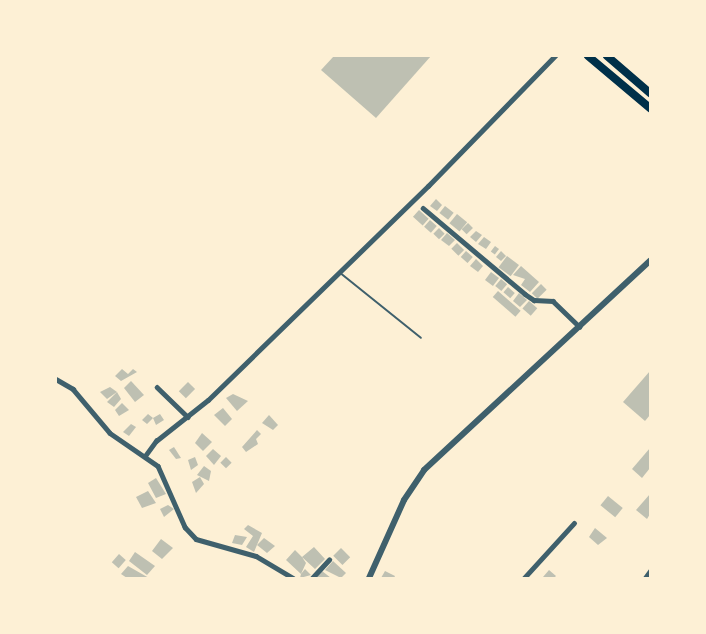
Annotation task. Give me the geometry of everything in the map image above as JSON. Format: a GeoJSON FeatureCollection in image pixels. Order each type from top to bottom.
{"type":"FeatureCollection","features":[{"type":"Feature","properties":{"kind":"highway"},"geometry":{"type":"LineString","coordinates":[[588,56],[651,108]]}},
{"type":"Feature","properties":{"kind":"highway"},"geometry":{"type":"LineString","coordinates":[[607,56],[651,93]]}},
{"type":"Feature","properties":{"kind":"street"},"geometry":{"type":"LineString","coordinates":[[145,456],[156,441],[188,417],[339,272],[555,56]]}},
{"type":"Feature","properties":{"kind":"street"},"geometry":{"type":"LineString","coordinates":[[423,208],[525,294],[534,300],[554,301],[580,327]]}},
{"type":"Feature","properties":{"kind":"street"},"geometry":{"type":"LineString","coordinates":[[369,579],[416,480],[651,261]]}},
{"type":"Feature","properties":{"kind":"street"},"geometry":{"type":"LineString","coordinates":[[56,379],[73,389],[110,433],[145,456],[161,471],[185,527],[196,539],[256,556],[293,579]]}},
{"type":"Feature","properties":{"kind":"street"},"geometry":{"type":"LineString","coordinates":[[157,387],[188,417]]}},
{"type":"Feature","properties":{"kind":"street"},"geometry":{"type":"LineString","coordinates":[[524,579],[574,523]]}},
{"type":"Feature","properties":{"kind":"street"},"geometry":{"type":"LineString","coordinates":[[312,579],[330,560]]}},
{"type":"Feature","properties":{"kind":"street"},"geometry":{"type":"LineString","coordinates":[[645,579],[651,571]]}},
{"type":"Feature","properties":{"kind":"lane"},"geometry":{"type":"LineString","coordinates":[[339,272],[421,338]]}},
{"type":"Feature","properties":{"kind":"building"},"geometry":{"type":"Polygon","coordinates":[[[334,56],[431,56],[376,118],[321,70],[334,56]]]}},
{"type":"Feature","properties":{"kind":"building"},"geometry":{"type":"Polygon","coordinates":[[[436,199],[442,205],[437,211],[430,206],[436,199]]]}},
{"type":"Feature","properties":{"kind":"building"},"geometry":{"type":"Polygon","coordinates":[[[445,206],[454,213],[448,220],[439,213],[445,206]]]}},
{"type":"Feature","properties":{"kind":"building"},"geometry":{"type":"Polygon","coordinates":[[[419,210],[429,219],[423,225],[413,217],[419,210]]]}},
{"type":"Feature","properties":{"kind":"building"},"geometry":{"type":"Polygon","coordinates":[[[457,214],[467,222],[460,232],[449,223],[457,214]]]}},
{"type":"Feature","properties":{"kind":"building"},"geometry":{"type":"Polygon","coordinates":[[[430,220],[437,226],[431,233],[424,227],[430,220]]]}},
{"type":"Feature","properties":{"kind":"building"},"geometry":{"type":"Polygon","coordinates":[[[468,223],[473,228],[467,234],[462,229],[468,223]]]}},
{"type":"Feature","properties":{"kind":"building"},"geometry":{"type":"Polygon","coordinates":[[[439,228],[445,234],[439,239],[433,234],[439,228]]]}},
{"type":"Feature","properties":{"kind":"building"},"geometry":{"type":"Polygon","coordinates":[[[476,231],[482,235],[476,242],[470,237],[476,231]]]}},
{"type":"Feature","properties":{"kind":"building"},"geometry":{"type":"Polygon","coordinates":[[[447,233],[455,240],[449,246],[441,240],[447,233]]]}},
{"type":"Feature","properties":{"kind":"building"},"geometry":{"type":"Polygon","coordinates":[[[484,237],[491,242],[486,249],[478,244],[484,237]]]}},
{"type":"Feature","properties":{"kind":"building"},"geometry":{"type":"Polygon","coordinates":[[[457,243],[464,250],[458,256],[451,249],[457,243]]]}},
{"type":"Feature","properties":{"kind":"building"},"geometry":{"type":"Polygon","coordinates":[[[495,246],[499,249],[495,255],[491,252],[495,246]]]}},
{"type":"Feature","properties":{"kind":"building"},"geometry":{"type":"Polygon","coordinates":[[[466,251],[473,257],[468,263],[461,257],[466,251]]]}},
{"type":"Feature","properties":{"kind":"building"},"geometry":{"type":"Polygon","coordinates":[[[501,251],[506,256],[501,261],[496,257],[501,251]]]}},
{"type":"Feature","properties":{"kind":"building"},"geometry":{"type":"Polygon","coordinates":[[[507,256],[519,265],[511,276],[499,267],[507,256]]]}},
{"type":"Feature","properties":{"kind":"building"},"geometry":{"type":"Polygon","coordinates":[[[476,259],[483,266],[478,272],[470,266],[476,259]]]}},
{"type":"Feature","properties":{"kind":"building"},"geometry":{"type":"Polygon","coordinates":[[[521,266],[539,282],[530,292],[521,285],[525,279],[513,275],[521,266]]]}},
{"type":"Feature","properties":{"kind":"building"},"geometry":{"type":"Polygon","coordinates":[[[491,272],[499,278],[493,286],[485,280],[491,272]]]}},
{"type":"Feature","properties":{"kind":"building"},"geometry":{"type":"Polygon","coordinates":[[[501,279],[507,284],[501,291],[495,286],[501,279]]]}},
{"type":"Feature","properties":{"kind":"building"},"geometry":{"type":"Polygon","coordinates":[[[541,284],[547,290],[537,299],[532,293],[541,284]]]}},
{"type":"Feature","properties":{"kind":"building"},"geometry":{"type":"Polygon","coordinates":[[[508,287],[515,293],[510,298],[503,292],[508,287]]]}},
{"type":"Feature","properties":{"kind":"building"},"geometry":{"type":"Polygon","coordinates":[[[498,291],[521,311],[515,317],[493,297],[498,291]]]}},
{"type":"Feature","properties":{"kind":"building"},"geometry":{"type":"Polygon","coordinates":[[[519,293],[527,300],[520,307],[513,301],[519,293]]]}},
{"type":"Feature","properties":{"kind":"building"},"geometry":{"type":"Polygon","coordinates":[[[529,301],[537,308],[531,316],[522,309],[529,301]]]}},
{"type":"Feature","properties":{"kind":"building"},"geometry":{"type":"Polygon","coordinates":[[[122,369],[128,374],[133,369],[137,372],[121,381],[115,376],[122,369]]]}},
{"type":"Feature","properties":{"kind":"building"},"geometry":{"type":"Polygon","coordinates":[[[650,371],[650,415],[645,421],[623,402],[650,371]]]}},
{"type":"Feature","properties":{"kind":"building"},"geometry":{"type":"Polygon","coordinates":[[[131,381],[144,395],[135,402],[124,388],[131,381]]]}},
{"type":"Feature","properties":{"kind":"building"},"geometry":{"type":"Polygon","coordinates":[[[188,382],[195,389],[186,398],[179,391],[188,382]]]}},
{"type":"Feature","properties":{"kind":"building"},"geometry":{"type":"Polygon","coordinates":[[[110,387],[117,392],[107,399],[100,392],[110,387]]]}},
{"type":"Feature","properties":{"kind":"building"},"geometry":{"type":"Polygon","coordinates":[[[117,392],[121,399],[114,407],[107,402],[117,392]]]}},
{"type":"Feature","properties":{"kind":"building"},"geometry":{"type":"Polygon","coordinates":[[[233,394],[248,401],[237,411],[226,398],[233,394]]]}},
{"type":"Feature","properties":{"kind":"building"},"geometry":{"type":"Polygon","coordinates":[[[122,403],[129,410],[119,416],[115,410],[122,403]]]}},
{"type":"Feature","properties":{"kind":"building"},"geometry":{"type":"Polygon","coordinates":[[[223,408],[232,419],[225,426],[214,415],[223,408]]]}},
{"type":"Feature","properties":{"kind":"building"},"geometry":{"type":"Polygon","coordinates":[[[148,414],[153,418],[147,424],[142,420],[148,414]]]}},
{"type":"Feature","properties":{"kind":"building"},"geometry":{"type":"Polygon","coordinates":[[[160,414],[164,420],[156,425],[153,418],[160,414]]]}},
{"type":"Feature","properties":{"kind":"building"},"geometry":{"type":"Polygon","coordinates":[[[269,415],[278,425],[273,430],[262,423],[269,415]]]}},
{"type":"Feature","properties":{"kind":"building"},"geometry":{"type":"Polygon","coordinates":[[[131,424],[136,427],[129,436],[123,432],[131,424]]]}},
{"type":"Feature","properties":{"kind":"building"},"geometry":{"type":"Polygon","coordinates":[[[257,430],[261,434],[256,439],[258,444],[246,452],[242,447],[257,430]]]}},
{"type":"Feature","properties":{"kind":"building"},"geometry":{"type":"Polygon","coordinates":[[[202,433],[212,442],[203,451],[195,443],[202,433]]]}},
{"type":"Feature","properties":{"kind":"building"},"geometry":{"type":"Polygon","coordinates":[[[174,447],[181,458],[176,459],[169,450],[174,447]]]}},
{"type":"Feature","properties":{"kind":"building"},"geometry":{"type":"Polygon","coordinates":[[[650,448],[650,468],[642,478],[632,469],[650,448]]]}},
{"type":"Feature","properties":{"kind":"building"},"geometry":{"type":"Polygon","coordinates":[[[213,449],[221,456],[214,465],[206,456],[213,449]]]}},
{"type":"Feature","properties":{"kind":"building"},"geometry":{"type":"Polygon","coordinates":[[[195,457],[198,465],[191,470],[188,460],[195,457]]]}},
{"type":"Feature","properties":{"kind":"building"},"geometry":{"type":"Polygon","coordinates":[[[226,457],[232,463],[226,468],[220,463],[226,457]]]}},
{"type":"Feature","properties":{"kind":"building"},"geometry":{"type":"Polygon","coordinates":[[[204,466],[211,471],[209,481],[197,475],[204,466]]]}},
{"type":"Feature","properties":{"kind":"building"},"geometry":{"type":"Polygon","coordinates":[[[200,477],[204,484],[196,493],[192,482],[200,477]]]}},
{"type":"Feature","properties":{"kind":"building"},"geometry":{"type":"Polygon","coordinates":[[[156,478],[166,494],[156,498],[148,483],[156,478]]]}},
{"type":"Feature","properties":{"kind":"building"},"geometry":{"type":"Polygon","coordinates":[[[148,491],[156,503],[142,508],[136,497],[148,491]]]}},
{"type":"Feature","properties":{"kind":"building"},"geometry":{"type":"Polygon","coordinates":[[[650,494],[650,514],[647,519],[636,510],[650,494]]]}},
{"type":"Feature","properties":{"kind":"building"},"geometry":{"type":"Polygon","coordinates":[[[608,496],[623,508],[615,517],[600,505],[608,496]]]}},
{"type":"Feature","properties":{"kind":"building"},"geometry":{"type":"Polygon","coordinates":[[[168,505],[174,509],[164,517],[160,509],[168,505]]]}},
{"type":"Feature","properties":{"kind":"building"},"geometry":{"type":"Polygon","coordinates":[[[248,525],[262,533],[254,552],[246,547],[253,536],[244,529],[248,525]]]}},
{"type":"Feature","properties":{"kind":"building"},"geometry":{"type":"Polygon","coordinates":[[[595,528],[607,538],[598,545],[589,537],[595,528]]]}},
{"type":"Feature","properties":{"kind":"building"},"geometry":{"type":"Polygon","coordinates":[[[235,535],[247,537],[242,545],[232,543],[235,535]]]}},
{"type":"Feature","properties":{"kind":"building"},"geometry":{"type":"Polygon","coordinates":[[[264,538],[275,546],[267,553],[257,545],[264,538]]]}},
{"type":"Feature","properties":{"kind":"building"},"geometry":{"type":"Polygon","coordinates":[[[161,539],[173,548],[162,559],[152,551],[161,539]]]}},
{"type":"Feature","properties":{"kind":"building"},"geometry":{"type":"Polygon","coordinates":[[[314,547],[325,559],[315,569],[302,557],[314,547]]]}},
{"type":"Feature","properties":{"kind":"building"},"geometry":{"type":"Polygon","coordinates":[[[341,548],[350,557],[342,565],[333,556],[341,548]]]}},
{"type":"Feature","properties":{"kind":"building"},"geometry":{"type":"Polygon","coordinates":[[[295,550],[306,563],[301,574],[286,560],[295,550]]]}},
{"type":"Feature","properties":{"kind":"building"},"geometry":{"type":"Polygon","coordinates":[[[135,552],[155,566],[147,575],[129,561],[135,552]]]}},
{"type":"Feature","properties":{"kind":"building"},"geometry":{"type":"Polygon","coordinates":[[[119,554],[126,560],[119,568],[112,562],[119,554]]]}},
{"type":"Feature","properties":{"kind":"building"},"geometry":{"type":"Polygon","coordinates":[[[333,561],[346,573],[341,578],[325,570],[333,561]]]}},
{"type":"Feature","properties":{"kind":"building"},"geometry":{"type":"Polygon","coordinates":[[[128,566],[149,578],[127,578],[121,574],[128,566]]]}},
{"type":"Feature","properties":{"kind":"building"},"geometry":{"type":"Polygon","coordinates":[[[305,569],[311,575],[300,578],[305,569]]]}},
{"type":"Feature","properties":{"kind":"building"},"geometry":{"type":"Polygon","coordinates":[[[549,570],[556,576],[554,578],[543,577],[549,570]]]}},
{"type":"Feature","properties":{"kind":"building"},"geometry":{"type":"Polygon","coordinates":[[[322,571],[331,578],[316,578],[322,571]]]}},
{"type":"Feature","properties":{"kind":"building"},"geometry":{"type":"Polygon","coordinates":[[[385,571],[395,576],[394,578],[381,578],[385,571]]]}}]}
